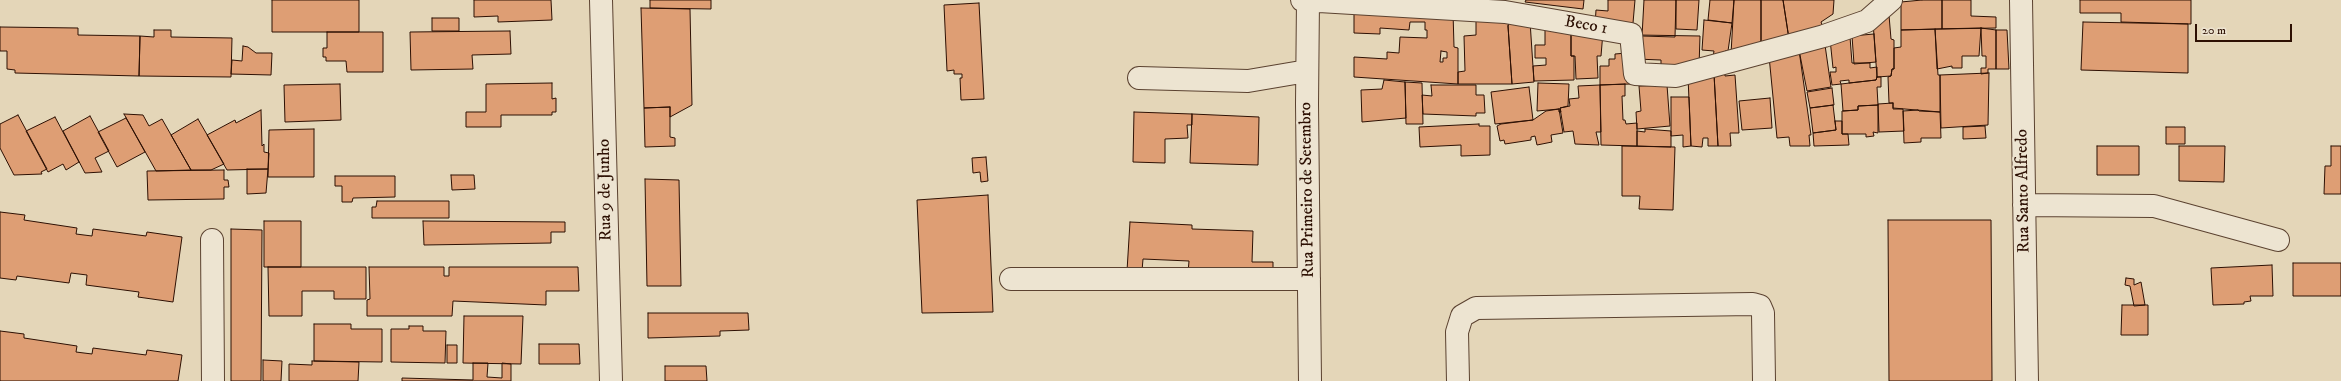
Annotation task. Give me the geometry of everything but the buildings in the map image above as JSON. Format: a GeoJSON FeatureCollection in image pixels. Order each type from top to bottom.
{"type":"FeatureCollection","features":[{"type":"Feature","properties":{"kind":"street","name":"Rua 9 de Junho"},"geometry":{"type":"LineString","coordinates":[[601,0],[610,381]]}},
{"type":"Feature","properties":{"kind":"street","name":"Beco 1"},"geometry":{"type":"LineString","coordinates":[[1306,0],[1506,6],[1631,34],[1636,74],[1676,76],[1824,36],[1867,21],[1891,0]]}},
{"type":"Feature","properties":{"kind":"street","name":"Rua Primeiro de Setembro"},"geometry":{"type":"LineString","coordinates":[[1306,0],[1310,381]]}},
{"type":"Feature","properties":{"kind":"street","name":"Rua Santo Alfredo"},"geometry":{"type":"LineString","coordinates":[[2021,0],[2027,381]]}},
{"type":"Feature","properties":{"kind":"street"},"geometry":{"type":"LineString","coordinates":[[1139,78],[1248,81],[1307,71]]}},
{"type":"Feature","properties":{"kind":"street"},"geometry":{"type":"LineString","coordinates":[[2024,205],[2154,206],[2278,240]]}},
{"type":"Feature","properties":{"kind":"street"},"geometry":{"type":"LineString","coordinates":[[212,240],[212,381]]}},
{"type":"Feature","properties":{"kind":"street"},"geometry":{"type":"LineString","coordinates":[[1011,279],[1309,279]]}},
{"type":"Feature","properties":{"kind":"street"},"geometry":{"type":"LineString","coordinates":[[1458,381],[1457,332],[1462,316],[1476,308],[1753,304],[1760,306],[1763,313],[1764,381]]}}]}
